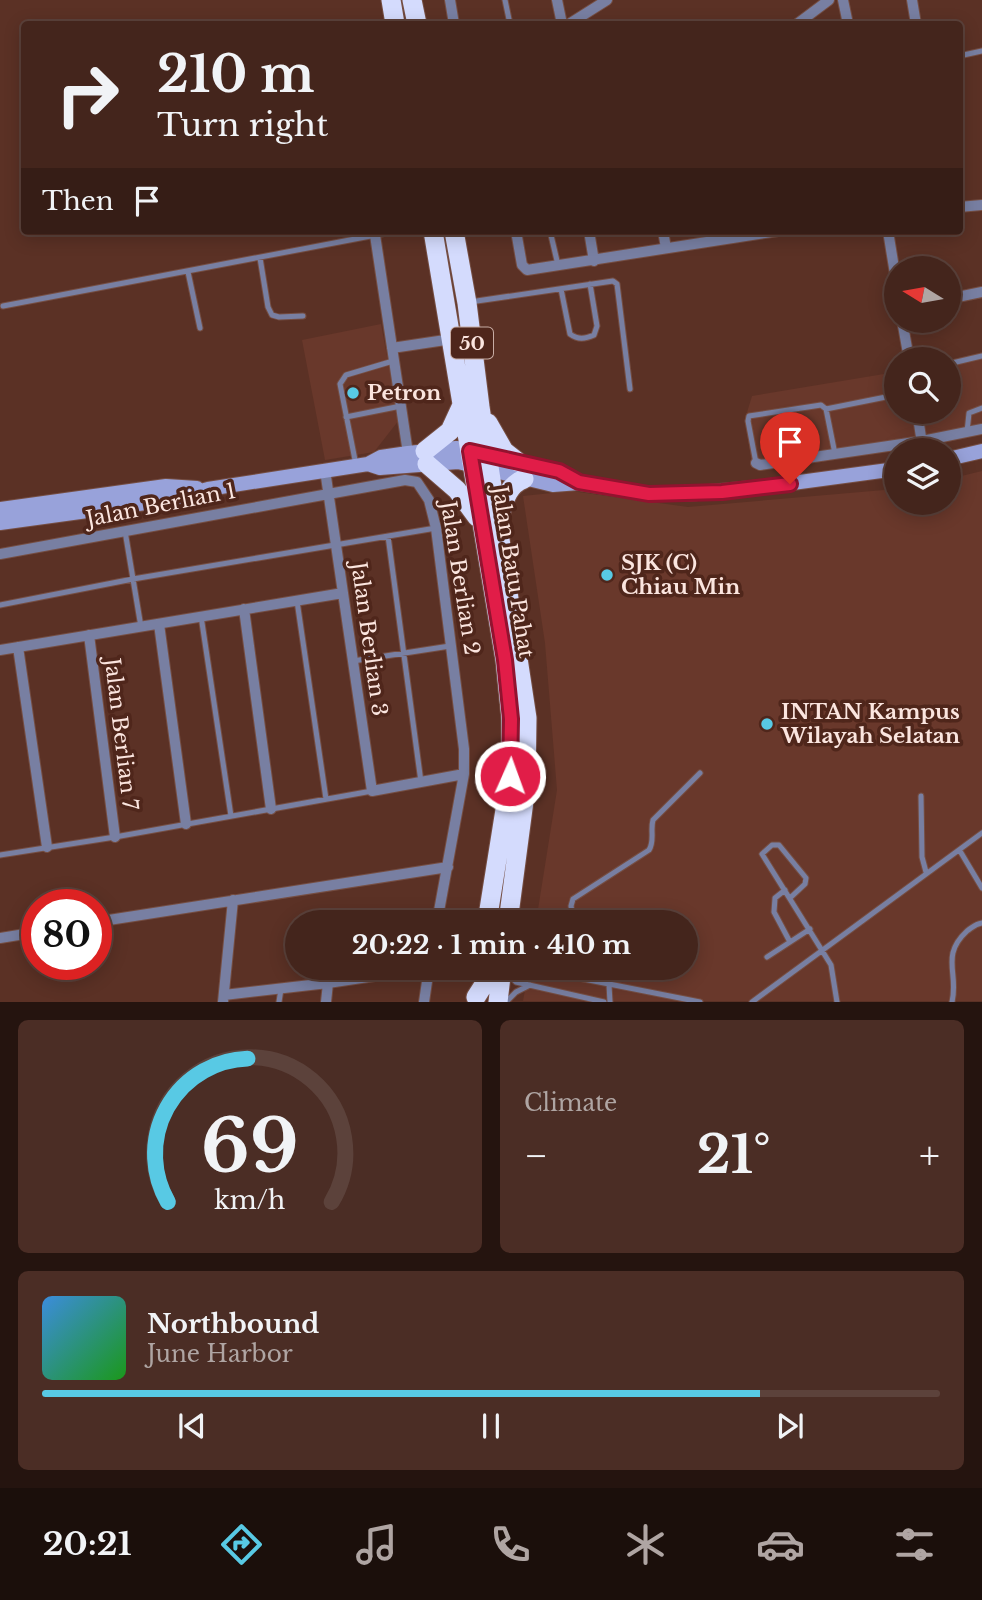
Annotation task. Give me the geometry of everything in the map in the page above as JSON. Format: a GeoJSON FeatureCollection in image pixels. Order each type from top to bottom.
{"type":"FeatureCollection","features":[{"type":"Feature","properties":{"kind":"highway"},"geometry":{"type":"LineString","coordinates":[[391,0],[394,21]]}},
{"type":"Feature","properties":{"kind":"highway"},"geometry":{"type":"LineString","coordinates":[[412,0],[416,21]]}},
{"type":"Feature","properties":{"kind":"highway","name":"Jalan Batu Pahat"},"geometry":{"type":"LineString","coordinates":[[433,235],[443,341],[471,406]]}},
{"type":"Feature","properties":{"kind":"highway","name":"Jalan Batu Pahat"},"geometry":{"type":"LineString","coordinates":[[455,235],[467,303],[471,406],[527,718],[528,747],[521,832],[510,910]]}},
{"type":"Feature","properties":{"kind":"highway"},"geometry":{"type":"LineString","coordinates":[[471,406],[521,471],[490,523],[420,456],[450,430],[471,406]]}},
{"type":"Feature","properties":{"kind":"highway","name":"Jalan Batu Pahat"},"geometry":{"type":"LineString","coordinates":[[489,910],[508,791],[511,719],[490,523]]}},
{"type":"Feature","properties":{"kind":"highway"},"geometry":{"type":"LineString","coordinates":[[476,999],[479,980]]}},
{"type":"Feature","properties":{"kind":"highway"},"geometry":{"type":"LineString","coordinates":[[476,999],[487,980]]}},
{"type":"Feature","properties":{"kind":"highway"},"geometry":{"type":"LineString","coordinates":[[499,1002],[501,980]]}},
{"type":"Feature","properties":{"kind":"street"},"geometry":{"type":"LineString","coordinates":[[450,0],[454,21]]}},
{"type":"Feature","properties":{"kind":"street"},"geometry":{"type":"LineString","coordinates":[[557,0],[561,21]]}},
{"type":"Feature","properties":{"kind":"street"},"geometry":{"type":"LineString","coordinates":[[574,21],[606,0]]}},
{"type":"Feature","properties":{"kind":"street"},"geometry":{"type":"LineString","coordinates":[[801,21],[829,0]]}},
{"type":"Feature","properties":{"kind":"street"},"geometry":{"type":"LineString","coordinates":[[843,0],[847,21]]}},
{"type":"Feature","properties":{"kind":"street"},"geometry":{"type":"LineString","coordinates":[[912,0],[916,21]]}},
{"type":"Feature","properties":{"kind":"street"},"geometry":{"type":"LineString","coordinates":[[963,207],[982,205]]}},
{"type":"Feature","properties":{"kind":"street"},"geometry":{"type":"LineString","coordinates":[[375,235],[401,406],[420,456]]}},
{"type":"Feature","properties":{"kind":"street"},"geometry":{"type":"LineString","coordinates":[[517,235],[522,265],[527,271],[732,235]]}},
{"type":"Feature","properties":{"kind":"street"},"geometry":{"type":"LineString","coordinates":[[590,235],[594,261]]}},
{"type":"Feature","properties":{"kind":"street"},"geometry":{"type":"LineString","coordinates":[[664,235],[666,248]]}},
{"type":"Feature","properties":{"kind":"street"},"geometry":{"type":"LineString","coordinates":[[889,235],[892,256]]}},
{"type":"Feature","properties":{"kind":"street"},"geometry":{"type":"LineString","coordinates":[[961,296],[982,292]]}},
{"type":"Feature","properties":{"kind":"street"},"geometry":{"type":"LineString","coordinates":[[392,348],[443,341]]}},
{"type":"Feature","properties":{"kind":"street"},"geometry":{"type":"LineString","coordinates":[[946,438],[982,429]]}},
{"type":"Feature","properties":{"kind":"street"},"geometry":{"type":"LineString","coordinates":[[362,465],[380,468],[456,448],[480,460],[521,471],[553,485],[579,482],[649,494],[687,494],[790,484],[884,471]]}},
{"type":"Feature","properties":{"kind":"street"},"geometry":{"type":"LineString","coordinates":[[756,463],[760,465],[884,449]]}},
{"type":"Feature","properties":{"kind":"street"},"geometry":{"type":"LineString","coordinates":[[961,456],[982,452]]}},
{"type":"Feature","properties":{"kind":"street"},"geometry":{"type":"LineString","coordinates":[[0,523],[168,500],[208,489],[362,465],[381,457],[420,456]]}},
{"type":"Feature","properties":{"kind":"street"},"geometry":{"type":"LineString","coordinates":[[787,461],[790,484]]}},
{"type":"Feature","properties":{"kind":"street","name":"Jalan Berlian 3"},"geometry":{"type":"LineString","coordinates":[[325,470],[372,791]]}},
{"type":"Feature","properties":{"kind":"street","name":"Jalan Berlian 2"},"geometry":{"type":"LineString","coordinates":[[328,493],[411,480],[417,482],[425,492],[436,528],[464,749],[464,774],[439,910]]}},
{"type":"Feature","properties":{"kind":"street"},"geometry":{"type":"LineString","coordinates":[[0,509],[166,486],[208,489]]}},
{"type":"Feature","properties":{"kind":"street","name":"Jalan Berlian 1"},"geometry":{"type":"LineString","coordinates":[[0,554],[328,493]]}},
{"type":"Feature","properties":{"kind":"street"},"geometry":{"type":"LineString","coordinates":[[0,650],[343,593]]}},
{"type":"Feature","properties":{"kind":"street"},"geometry":{"type":"LineString","coordinates":[[244,609],[271,809]]}},
{"type":"Feature","properties":{"kind":"street"},"geometry":{"type":"LineString","coordinates":[[159,624],[186,824]]}},
{"type":"Feature","properties":{"kind":"street","name":"Jalan Berlian 7"},"geometry":{"type":"LineString","coordinates":[[89,635],[115,837]]}},
{"type":"Feature","properties":{"kind":"street"},"geometry":{"type":"LineString","coordinates":[[18,647],[47,847]]}},
{"type":"Feature","properties":{"kind":"street"},"geometry":{"type":"LineString","coordinates":[[372,791],[464,774]]}},
{"type":"Feature","properties":{"kind":"street"},"geometry":{"type":"LineString","coordinates":[[112,919],[448,867]]}},
{"type":"Feature","properties":{"kind":"street"},"geometry":{"type":"LineString","coordinates":[[233,900],[224,998],[348,980]]}},
{"type":"Feature","properties":{"kind":"street"},"geometry":{"type":"LineString","coordinates":[[0,938],[21,935]]}},
{"type":"Feature","properties":{"kind":"street"},"geometry":{"type":"LineString","coordinates":[[424,1002],[427,980]]}},
{"type":"Feature","properties":{"kind":"street"},"geometry":{"type":"LineString","coordinates":[[326,1002],[328,983]]}},
{"type":"Feature","properties":{"kind":"lane"},"geometry":{"type":"LineString","coordinates":[[505,0],[509,21]]}},
{"type":"Feature","properties":{"kind":"lane"},"geometry":{"type":"LineString","coordinates":[[963,55],[982,51]]}},
{"type":"Feature","properties":{"kind":"lane"},"geometry":{"type":"LineString","coordinates":[[3,306],[375,235]]}},
{"type":"Feature","properties":{"kind":"lane"},"geometry":{"type":"LineString","coordinates":[[551,235],[558,266]]}},
{"type":"Feature","properties":{"kind":"lane"},"geometry":{"type":"LineString","coordinates":[[260,258],[268,307],[272,315],[303,316]]}},
{"type":"Feature","properties":{"kind":"lane"},"geometry":{"type":"LineString","coordinates":[[188,272],[200,328]]}},
{"type":"Feature","properties":{"kind":"lane"},"geometry":{"type":"LineString","coordinates":[[467,303],[607,281],[617,284],[630,389]]}},
{"type":"Feature","properties":{"kind":"lane"},"geometry":{"type":"LineString","coordinates":[[561,289],[570,334],[575,338],[586,339],[594,335],[597,326],[590,284]]}},
{"type":"Feature","properties":{"kind":"lane"},"geometry":{"type":"LineString","coordinates":[[961,361],[982,356]]}},
{"type":"Feature","properties":{"kind":"lane"},"geometry":{"type":"LineString","coordinates":[[362,465],[346,417],[340,384],[346,374],[394,361]]}},
{"type":"Feature","properties":{"kind":"lane"},"geometry":{"type":"LineString","coordinates":[[826,409],[884,397]]}},
{"type":"Feature","properties":{"kind":"lane"},"geometry":{"type":"LineString","coordinates":[[756,463],[749,416],[821,405],[826,409],[835,454]]}},
{"type":"Feature","properties":{"kind":"lane"},"geometry":{"type":"LineString","coordinates":[[346,417],[401,406]]}},
{"type":"Feature","properties":{"kind":"lane"},"geometry":{"type":"LineString","coordinates":[[967,432],[969,413],[982,408]]}},
{"type":"Feature","properties":{"kind":"lane"},"geometry":{"type":"LineString","coordinates":[[0,605],[134,579],[436,528]]}},
{"type":"Feature","properties":{"kind":"lane"},"geometry":{"type":"LineString","coordinates":[[125,531],[141,627]]}},
{"type":"Feature","properties":{"kind":"lane"},"geometry":{"type":"LineString","coordinates":[[388,536],[421,782]]}},
{"type":"Feature","properties":{"kind":"lane"},"geometry":{"type":"LineString","coordinates":[[297,600],[326,799]]}},
{"type":"Feature","properties":{"kind":"lane"},"geometry":{"type":"LineString","coordinates":[[201,617],[231,816]]}},
{"type":"Feature","properties":{"kind":"lane"},"geometry":{"type":"LineString","coordinates":[[353,661],[452,646]]}},
{"type":"Feature","properties":{"kind":"lane"},"geometry":{"type":"LineString","coordinates":[[572,910],[573,899],[649,850],[653,841],[653,820],[700,773]]}},
{"type":"Feature","properties":{"kind":"lane"},"geometry":{"type":"LineString","coordinates":[[0,855],[372,791]]}},
{"type":"Feature","properties":{"kind":"lane"},"geometry":{"type":"LineString","coordinates":[[921,796],[922,857],[926,872]]}},
{"type":"Feature","properties":{"kind":"lane"},"geometry":{"type":"LineString","coordinates":[[752,1002],[982,833]]}},
{"type":"Feature","properties":{"kind":"lane"},"geometry":{"type":"LineString","coordinates":[[790,898],[805,884],[806,878],[779,845],[772,845],[762,854],[831,965],[837,1002]]}},
{"type":"Feature","properties":{"kind":"lane"},"geometry":{"type":"LineString","coordinates":[[960,851],[982,888]]}},
{"type":"Feature","properties":{"kind":"lane"},"geometry":{"type":"LineString","coordinates":[[785,890],[775,898],[774,912],[790,942]]}},
{"type":"Feature","properties":{"kind":"lane"},"geometry":{"type":"LineString","coordinates":[[951,1002],[954,992],[952,951],[960,938],[975,924],[982,923]]}},
{"type":"Feature","properties":{"kind":"lane"},"geometry":{"type":"LineString","coordinates":[[767,957],[810,929]]}},
{"type":"Feature","properties":{"kind":"lane"},"geometry":{"type":"LineString","coordinates":[[514,980],[604,1002]]}},
{"type":"Feature","properties":{"kind":"lane"},"geometry":{"type":"LineString","coordinates":[[586,980],[700,1002]]}},
{"type":"Feature","properties":{"kind":"lane"},"geometry":{"type":"LineString","coordinates":[[608,980],[610,1002]]}},
{"type":"Feature","properties":{"kind":"lane"},"geometry":{"type":"LineString","coordinates":[[506,1002],[516,992],[530,985]]}},
{"type":"Feature","properties":{"kind":"lane"},"geometry":{"type":"LineString","coordinates":[[279,1002],[281,989]]}},
{"type":"Feature","properties":{"kind":"shaded area"},"geometry":{"type":"Polygon","coordinates":[[[381,324],[399,420],[374,452],[325,460],[302,340],[381,324]]]}},
{"type":"Feature","properties":{"kind":"shaded area"},"geometry":{"type":"Polygon","coordinates":[[[982,354],[982,433],[946,438],[884,438],[884,447],[752,465],[745,419],[752,396],[884,374],[884,424],[961,424],[961,358],[982,354]]]}},
{"type":"Feature","properties":{"kind":"shaded area","name":"INTAN Kampus Wilayah Selatan"},"geometry":{"type":"Polygon","coordinates":[[[982,471],[982,1001],[523,1001],[527,980],[698,980],[698,910],[538,910],[557,790],[545,643],[523,496],[571,491],[688,507],[884,490],[884,515],[961,515],[961,476],[982,471]]]}},
{"type":"Feature","properties":{"kind":"place","name":"Petron"},"geometry":{"type":"Point","coordinates":[353,393]}},
{"type":"Feature","properties":{"kind":"place","name":"SJK (C) Chiau Min"},"geometry":{"type":"Point","coordinates":[607,575]}},
{"type":"Feature","properties":{"kind":"place","name":"INTAN Kampus Wilayah Selatan"},"geometry":{"type":"Point","coordinates":[767,724]}},
{"type":"Feature","properties":{"kind":"route"},"geometry":{"type":"LineString","coordinates":[[510,776],[511,719],[505,660],[470,451],[559,471],[579,482],[649,494],[722,492],[790,484]]}}]}
